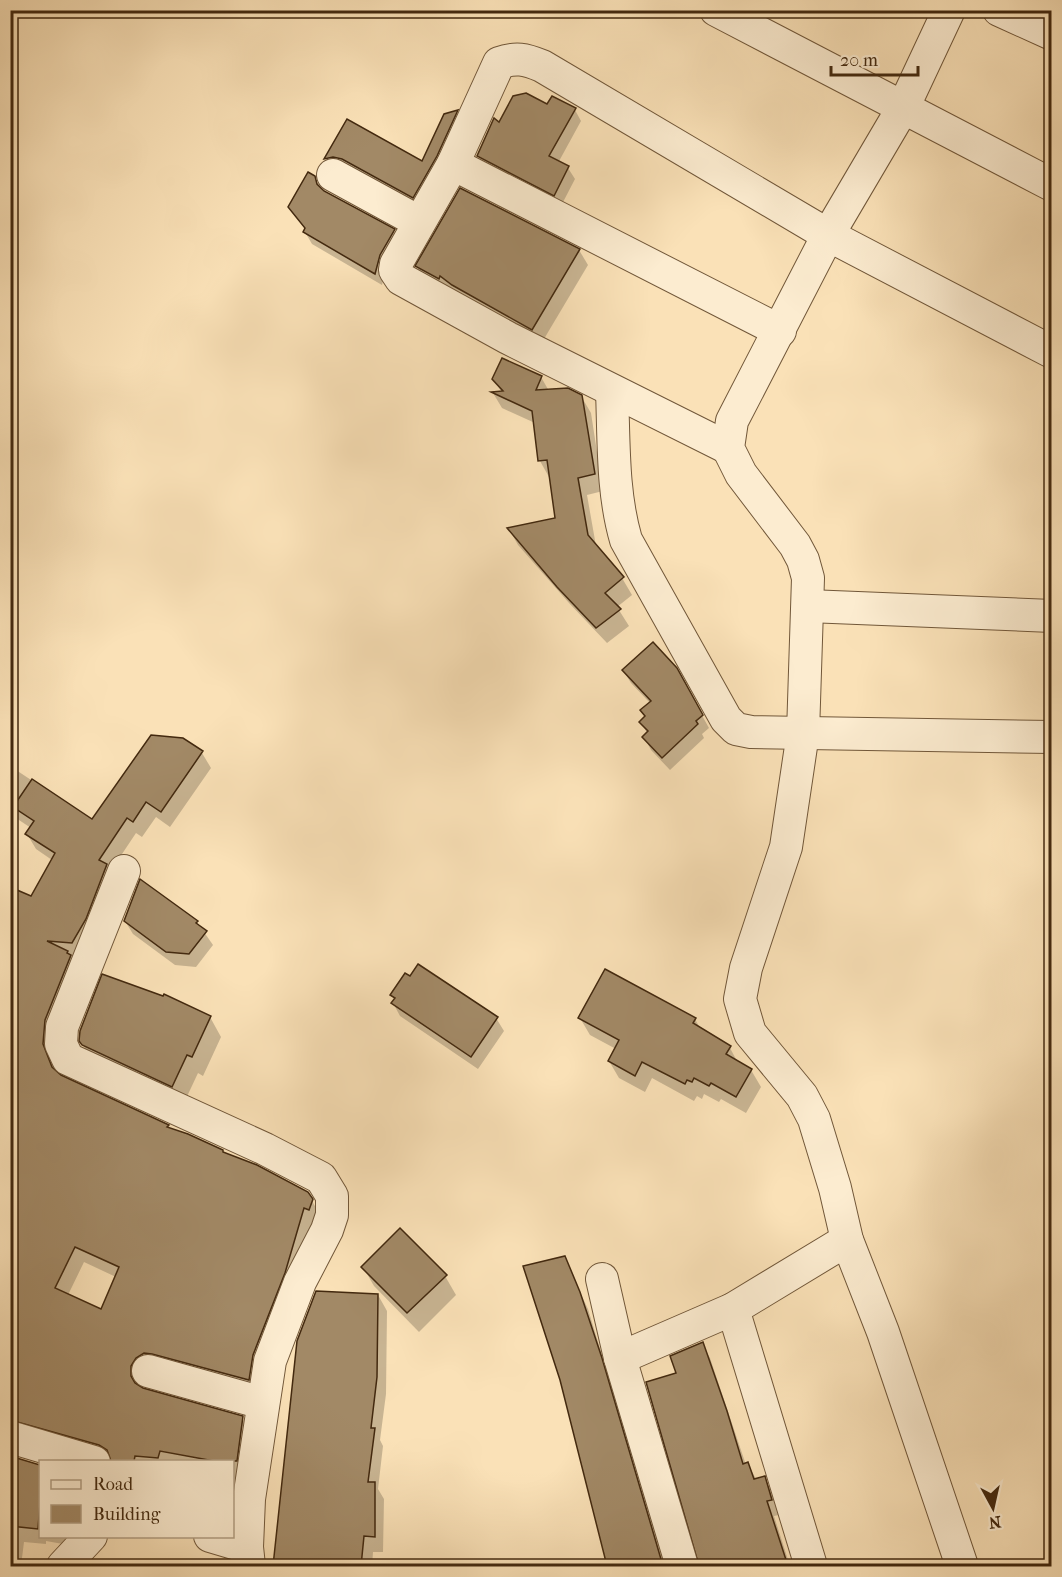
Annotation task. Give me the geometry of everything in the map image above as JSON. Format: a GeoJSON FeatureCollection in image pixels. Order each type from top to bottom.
{"type":"FeatureCollection","features":[{"type":"Feature","properties":{"kind":"street"},"geometry":{"type":"LineString","coordinates":[[716,10],[1052,185]]}},
{"type":"Feature","properties":{"kind":"street"},"geometry":{"type":"LineString","coordinates":[[949,10],[904,106],[828,235],[732,421],[728,448],[741,474],[795,545],[803,560],[808,578],[802,733],[786,847],[746,968],[740,999],[750,1033],[802,1096],[814,1119],[836,1188],[847,1240],[884,1332],[962,1566]]}},
{"type":"Feature","properties":{"kind":"street"},"geometry":{"type":"LineString","coordinates":[[999,10],[1052,34]]}},
{"type":"Feature","properties":{"kind":"street"},"geometry":{"type":"LineString","coordinates":[[728,448],[508,338],[401,279],[395,270],[396,264],[453,164],[499,63],[513,58],[527,60],[552,72],[828,235],[1052,352]]}},
{"type":"Feature","properties":{"kind":"street"},"geometry":{"type":"LineString","coordinates":[[453,164],[780,331]]}},
{"type":"Feature","properties":{"kind":"street"},"geometry":{"type":"LineString","coordinates":[[333,176],[419,222]]}},
{"type":"Feature","properties":{"kind":"street"},"geometry":{"type":"LineString","coordinates":[[612,391],[616,493],[626,540],[726,719],[736,729],[751,732],[1052,737]]}},
{"type":"Feature","properties":{"kind":"street"},"geometry":{"type":"LineString","coordinates":[[808,606],[1052,616]]}},
{"type":"Feature","properties":{"kind":"street"},"geometry":{"type":"LineString","coordinates":[[124,871],[62,1027],[61,1044],[69,1059],[265,1149],[321,1178],[332,1196],[332,1215],[327,1230],[300,1282],[270,1361],[249,1499],[248,1557],[214,1538]]}},
{"type":"Feature","properties":{"kind":"street"},"geometry":{"type":"LineString","coordinates":[[620,1358],[733,1309],[847,1240]]}},
{"type":"Feature","properties":{"kind":"street"},"geometry":{"type":"LineString","coordinates":[[602,1279],[620,1358],[682,1566]]}},
{"type":"Feature","properties":{"kind":"street"},"geometry":{"type":"LineString","coordinates":[[733,1309],[811,1566]]}},
{"type":"Feature","properties":{"kind":"street"},"geometry":{"type":"LineString","coordinates":[[148,1371],[263,1403]]}},
{"type":"Feature","properties":{"kind":"street"},"geometry":{"type":"LineString","coordinates":[[10,1437],[90,1460]]}},
{"type":"Feature","properties":{"kind":"street"},"geometry":{"type":"LineString","coordinates":[[63,1566],[89,1538]]}},
{"type":"Feature","properties":{"kind":"building"},"geometry":{"type":"Polygon","coordinates":[[[526,93],[547,104],[552,96],[576,108],[549,156],[569,166],[554,196],[477,156],[494,118],[499,122],[513,96],[526,93]]]}},
{"type":"Feature","properties":{"kind":"building"},"geometry":{"type":"Polygon","coordinates":[[[458,110],[437,156],[413,198],[342,159],[333,157],[324,159],[347,119],[422,161],[444,114],[458,110]]]}},
{"type":"Feature","properties":{"kind":"building"},"geometry":{"type":"Polygon","coordinates":[[[308,172],[315,176],[317,184],[324,191],[395,229],[380,255],[375,274],[303,232],[305,228],[288,207],[308,172]]]}},
{"type":"Feature","properties":{"kind":"building"},"geometry":{"type":"Polygon","coordinates":[[[460,188],[580,249],[532,330],[440,276],[439,279],[415,266],[460,188]]]}},
{"type":"Feature","properties":{"kind":"building"},"geometry":{"type":"Polygon","coordinates":[[[502,358],[542,376],[536,390],[568,388],[582,395],[595,474],[578,478],[588,535],[624,577],[605,593],[621,609],[596,628],[557,587],[507,528],[555,518],[547,460],[538,461],[532,411],[491,392],[503,391],[492,379],[502,358]]]}},
{"type":"Feature","properties":{"kind":"building"},"geometry":{"type":"Polygon","coordinates":[[[653,642],[677,668],[703,715],[696,721],[698,724],[662,758],[642,737],[648,731],[639,722],[645,716],[640,710],[651,701],[622,670],[653,642]]]}},
{"type":"Feature","properties":{"kind":"building"},"geometry":{"type":"Polygon","coordinates":[[[151,735],[183,738],[203,751],[161,812],[146,802],[133,822],[127,818],[99,860],[107,864],[86,919],[72,943],[47,941],[68,951],[67,953],[71,955],[45,1020],[43,1044],[52,1067],[61,1075],[169,1125],[167,1127],[257,1165],[308,1192],[313,1199],[309,1210],[304,1208],[285,1273],[253,1355],[249,1380],[144,1353],[136,1358],[131,1366],[131,1376],[135,1383],[143,1388],[243,1416],[237,1461],[209,1460],[160,1451],[158,1458],[135,1456],[134,1460],[111,1460],[107,1450],[99,1445],[10,1420],[10,887],[31,896],[55,853],[25,834],[34,821],[13,807],[32,779],[92,819],[151,735]],[[75,1247],[55,1288],[101,1309],[119,1267],[75,1247]]]}},
{"type":"Feature","properties":{"kind":"building"},"geometry":{"type":"Polygon","coordinates":[[[140,879],[198,921],[196,923],[207,931],[189,954],[166,952],[124,921],[140,879]]]}},
{"type":"Feature","properties":{"kind":"building"},"geometry":{"type":"Polygon","coordinates":[[[418,964],[498,1017],[471,1057],[391,1003],[395,998],[390,995],[405,973],[410,976],[418,964]]]}},
{"type":"Feature","properties":{"kind":"building"},"geometry":{"type":"Polygon","coordinates":[[[605,969],[696,1018],[693,1023],[731,1046],[726,1054],[752,1069],[736,1097],[711,1083],[709,1086],[694,1078],[692,1082],[687,1080],[685,1084],[642,1062],[635,1076],[608,1061],[619,1040],[578,1018],[605,969]]]}},
{"type":"Feature","properties":{"kind":"building"},"geometry":{"type":"Polygon","coordinates":[[[102,974],[163,996],[164,994],[211,1016],[192,1057],[187,1055],[172,1087],[82,1045],[79,1041],[80,1031],[102,974]]]}},
{"type":"Feature","properties":{"kind":"building"},"geometry":{"type":"Polygon","coordinates":[[[400,1228],[447,1275],[407,1313],[361,1267],[400,1228]]]}},
{"type":"Feature","properties":{"kind":"building"},"geometry":{"type":"Polygon","coordinates":[[[565,1256],[580,1292],[602,1358],[663,1566],[607,1566],[560,1380],[523,1266],[565,1256]]]}},
{"type":"Feature","properties":{"kind":"building"},"geometry":{"type":"Polygon","coordinates":[[[316,1291],[378,1294],[377,1377],[371,1428],[375,1428],[368,1482],[375,1482],[375,1537],[364,1536],[361,1566],[273,1566],[297,1341],[316,1291]]]}},
{"type":"Feature","properties":{"kind":"building"},"geometry":{"type":"Polygon","coordinates":[[[703,1342],[743,1464],[748,1462],[754,1479],[765,1476],[772,1500],[767,1501],[788,1566],[699,1566],[646,1382],[676,1373],[670,1356],[703,1342]]]}},
{"type":"Feature","properties":{"kind":"building"},"geometry":{"type":"Polygon","coordinates":[[[10,1456],[39,1465],[39,1516],[38,1529],[10,1526],[10,1456]]]}}]}
